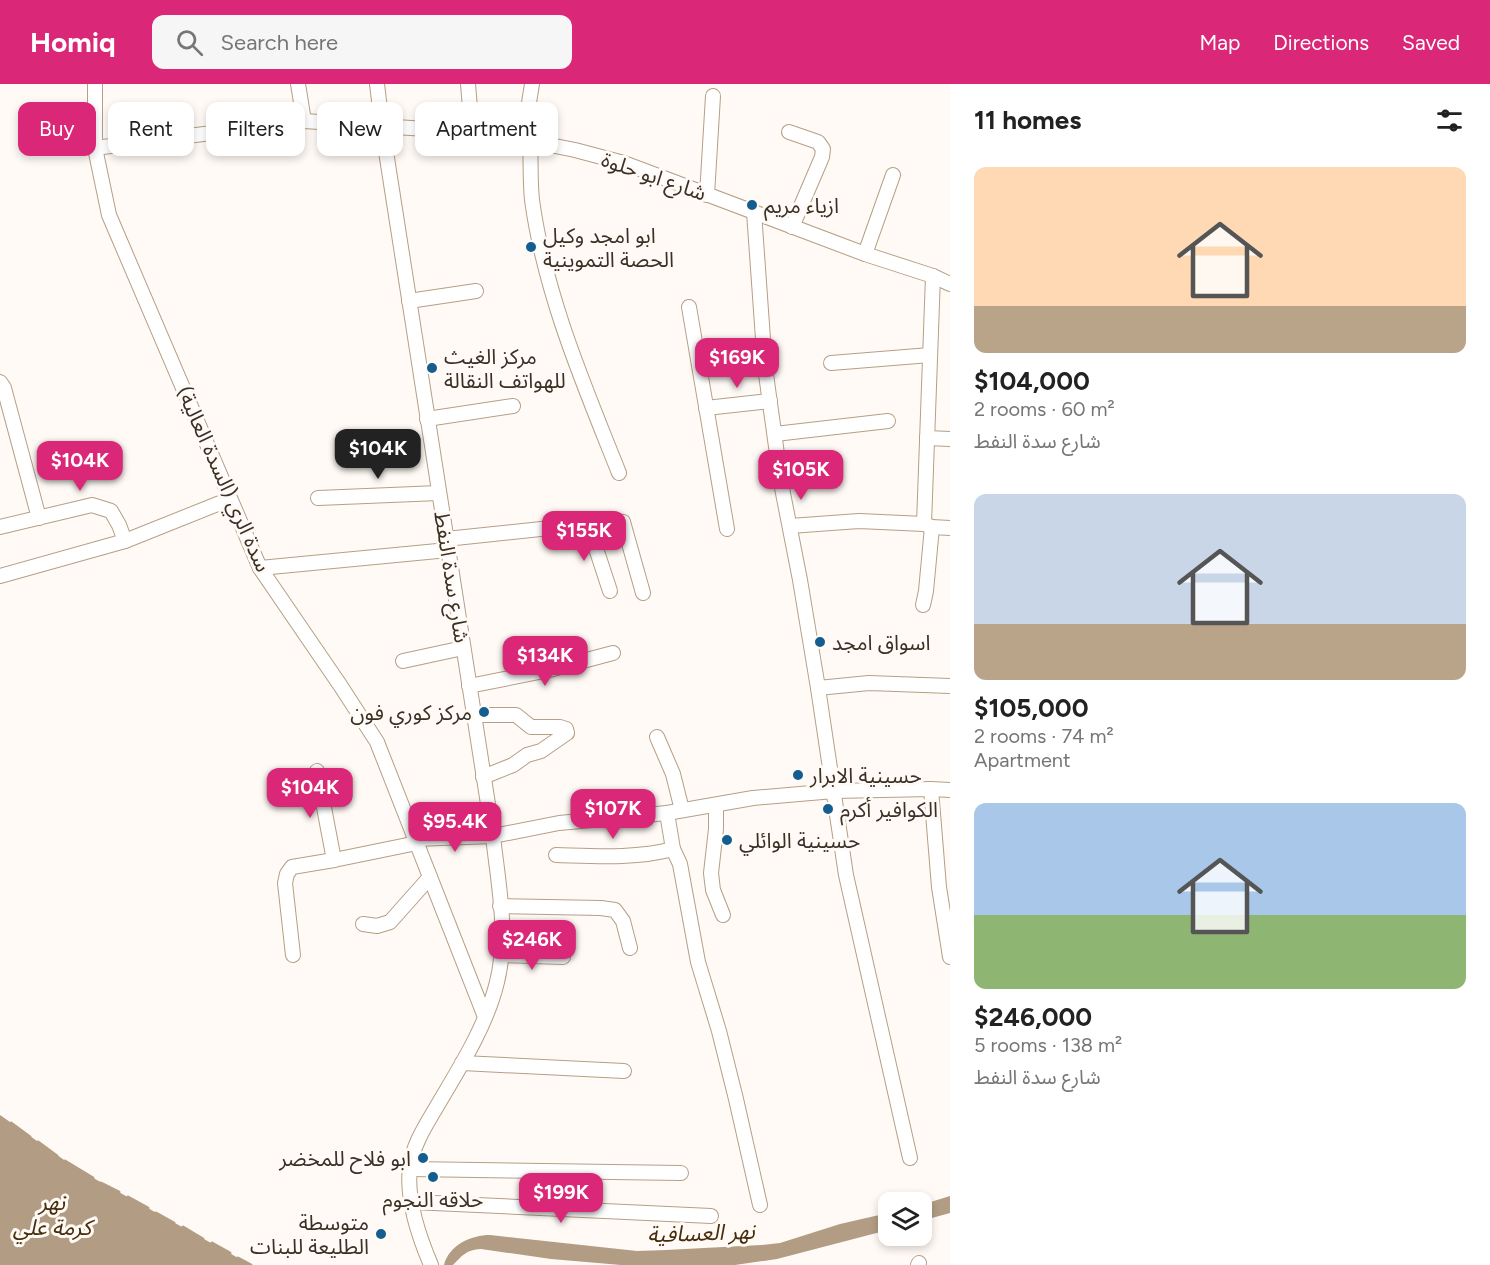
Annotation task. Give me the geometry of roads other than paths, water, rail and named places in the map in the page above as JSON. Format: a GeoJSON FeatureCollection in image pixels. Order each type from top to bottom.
{"type":"FeatureCollection","features":[{"type":"Feature","properties":{"kind":"street","name":"سدة الري (السدة العالية)"},"geometry":{"type":"LineString","coordinates":[[95,84],[95,102]]}},
{"type":"Feature","properties":{"kind":"street"},"geometry":{"type":"LineString","coordinates":[[298,84],[301,102]]}},
{"type":"Feature","properties":{"kind":"street","name":"شارع سدة النفط"},"geometry":{"type":"LineString","coordinates":[[377,84],[379,102]]}},
{"type":"Feature","properties":{"kind":"street"},"geometry":{"type":"LineString","coordinates":[[468,84],[470,102]]}},
{"type":"Feature","properties":{"kind":"street"},"geometry":{"type":"LineString","coordinates":[[530,102],[532,84]]}},
{"type":"Feature","properties":{"kind":"street"},"geometry":{"type":"LineString","coordinates":[[707,195],[713,96]]}},
{"type":"Feature","properties":{"kind":"street"},"geometry":{"type":"LineString","coordinates":[[789,132],[819,142],[823,149],[822,157],[792,227]]}},
{"type":"Feature","properties":{"kind":"street","name":"شارع ابو حلوة"},"geometry":{"type":"LineString","coordinates":[[96,148],[206,134]]}},
{"type":"Feature","properties":{"kind":"street","name":"شارع ابو حلوة"},"geometry":{"type":"LineString","coordinates":[[558,146],[624,163],[950,284]]}},
{"type":"Feature","properties":{"kind":"street","name":"سدة الري (السدة العالية)"},"geometry":{"type":"LineString","coordinates":[[96,153],[109,215],[260,568],[377,742],[485,1017]]}},
{"type":"Feature","properties":{"kind":"street","name":"شارع سدة النفط"},"geometry":{"type":"LineString","coordinates":[[387,156],[493,836],[502,934],[498,981],[485,1017],[413,1153],[410,1191],[421,1238],[431,1265]]}},
{"type":"Feature","properties":{"kind":"street"},"geometry":{"type":"LineString","coordinates":[[528,156],[540,249],[559,313],[619,474]]}},
{"type":"Feature","properties":{"kind":"street"},"geometry":{"type":"LineString","coordinates":[[865,254],[893,175]]}},
{"type":"Feature","properties":{"kind":"street"},"geometry":{"type":"LineString","coordinates":[[754,212],[765,367],[782,483],[819,688],[846,875],[910,1158]]}},
{"type":"Feature","properties":{"kind":"street"},"geometry":{"type":"LineString","coordinates":[[923,605],[926,591],[928,526],[927,438],[933,276]]}},
{"type":"Feature","properties":{"kind":"street"},"geometry":{"type":"LineString","coordinates":[[409,301],[476,291]]}},
{"type":"Feature","properties":{"kind":"street"},"geometry":{"type":"LineString","coordinates":[[689,307],[727,529]]}},
{"type":"Feature","properties":{"kind":"street"},"geometry":{"type":"LineString","coordinates":[[831,363],[930,355]]}},
{"type":"Feature","properties":{"kind":"street"},"geometry":{"type":"LineString","coordinates":[[0,382],[4,388],[39,518]]}},
{"type":"Feature","properties":{"kind":"street"},"geometry":{"type":"LineString","coordinates":[[706,408],[770,401]]}},
{"type":"Feature","properties":{"kind":"street"},"geometry":{"type":"LineString","coordinates":[[427,419],[513,406]]}},
{"type":"Feature","properties":{"kind":"street"},"geometry":{"type":"LineString","coordinates":[[775,434],[888,421]]}},
{"type":"Feature","properties":{"kind":"street"},"geometry":{"type":"LineString","coordinates":[[927,438],[950,439]]}},
{"type":"Feature","properties":{"kind":"street"},"geometry":{"type":"LineString","coordinates":[[318,498],[439,493]]}},
{"type":"Feature","properties":{"kind":"street"},"geometry":{"type":"LineString","coordinates":[[0,576],[125,541],[230,499]]}},
{"type":"Feature","properties":{"kind":"street"},"geometry":{"type":"LineString","coordinates":[[0,526],[92,505],[111,511],[125,541]]}},
{"type":"Feature","properties":{"kind":"street"},"geometry":{"type":"LineString","coordinates":[[260,568],[615,521],[623,522],[643,593]]}},
{"type":"Feature","properties":{"kind":"street"},"geometry":{"type":"LineString","coordinates":[[790,526],[859,521],[950,528]]}},
{"type":"Feature","properties":{"kind":"street"},"geometry":{"type":"LineString","coordinates":[[588,524],[610,591]]}},
{"type":"Feature","properties":{"kind":"street"},"geometry":{"type":"LineString","coordinates":[[403,661],[463,648]]}},
{"type":"Feature","properties":{"kind":"street"},"geometry":{"type":"LineString","coordinates":[[469,686],[549,670],[613,653]]}},
{"type":"Feature","properties":{"kind":"street"},"geometry":{"type":"LineString","coordinates":[[819,688],[869,683],[950,686]]}},
{"type":"Feature","properties":{"kind":"street"},"geometry":{"type":"LineString","coordinates":[[474,715],[516,715],[531,727],[560,727],[566,729],[567,733],[541,750],[527,754],[513,765],[483,777]]}},
{"type":"Feature","properties":{"kind":"street"},"geometry":{"type":"LineString","coordinates":[[657,737],[673,774],[682,810]]}},
{"type":"Feature","properties":{"kind":"street"},"geometry":{"type":"LineString","coordinates":[[317,771],[334,860]]}},
{"type":"Feature","properties":{"kind":"street"},"geometry":{"type":"LineString","coordinates":[[932,789],[939,887],[950,957]]}},
{"type":"Feature","properties":{"kind":"street"},"geometry":{"type":"LineString","coordinates":[[293,955],[285,884],[287,874],[292,867],[416,841],[493,836],[559,823],[667,813],[753,798],[834,791],[950,790]]}},
{"type":"Feature","properties":{"kind":"street"},"geometry":{"type":"LineString","coordinates":[[716,805],[711,873],[713,890],[723,915]]}},
{"type":"Feature","properties":{"kind":"street"},"geometry":{"type":"LineString","coordinates":[[667,813],[673,849],[680,864],[698,962],[719,1031],[760,1205]]}},
{"type":"Feature","properties":{"kind":"street"},"geometry":{"type":"LineString","coordinates":[[556,855],[654,854],[673,849]]}},
{"type":"Feature","properties":{"kind":"street"},"geometry":{"type":"LineString","coordinates":[[363,924],[377,926],[390,922],[430,877]]}},
{"type":"Feature","properties":{"kind":"street"},"geometry":{"type":"LineString","coordinates":[[500,906],[615,910],[623,921],[630,948]]}},
{"type":"Feature","properties":{"kind":"street"},"geometry":{"type":"LineString","coordinates":[[502,955],[563,957]]}},
{"type":"Feature","properties":{"kind":"street"},"geometry":{"type":"LineString","coordinates":[[462,1063],[624,1071]]}},
{"type":"Feature","properties":{"kind":"street"},"geometry":{"type":"LineString","coordinates":[[410,1169],[681,1173]]}},
{"type":"Feature","properties":{"kind":"street"},"geometry":{"type":"LineString","coordinates":[[412,1202],[711,1216]]}},
{"type":"Feature","properties":{"kind":"water","name":"نهر كرمة علي"},"geometry":{"type":"Polygon","coordinates":[[[0,1115],[77,1169],[251,1265],[0,1265],[0,1115]]]}},
{"type":"Feature","properties":{"kind":"water"},"geometry":{"type":"Polygon","coordinates":[[[950,1196],[950,1213],[932,1218],[932,1202],[950,1196]]]}},
{"type":"Feature","properties":{"kind":"water","name":"نهر العسافية"},"geometry":{"type":"Polygon","coordinates":[[[878,1215],[878,1233],[777,1259],[735,1265],[621,1265],[551,1259],[481,1249],[468,1252],[453,1265],[444,1265],[451,1252],[462,1242],[483,1235],[637,1251],[780,1243],[840,1224],[878,1215]]]}},
{"type":"Feature","properties":{"kind":"waterway"},"geometry":{"type":"LineString","coordinates":[[11,1123],[30,1137]]}},
{"type":"Feature","properties":{"kind":"waterway"},"geometry":{"type":"LineString","coordinates":[[38,1142],[57,1156]]}},
{"type":"Feature","properties":{"kind":"waterway"},"geometry":{"type":"LineString","coordinates":[[65,1161],[93,1178]]}},
{"type":"Feature","properties":{"kind":"waterway"},"geometry":{"type":"LineString","coordinates":[[101,1183],[119,1192]]}},
{"type":"Feature","properties":{"kind":"waterway"},"geometry":{"type":"LineString","coordinates":[[128,1197],[148,1208]]}},
{"type":"Feature","properties":{"kind":"waterway"},"geometry":{"type":"LineString","coordinates":[[156,1213],[174,1223]]}},
{"type":"Feature","properties":{"kind":"waterway"},"geometry":{"type":"LineString","coordinates":[[183,1227],[203,1239]]}},
{"type":"Feature","properties":{"kind":"waterway"},"geometry":{"type":"LineString","coordinates":[[212,1243],[230,1253]]}},
{"type":"Feature","properties":{"kind":"waterway"},"geometry":{"type":"LineString","coordinates":[[238,1258],[251,1265]]}},
{"type":"Feature","properties":{"kind":"place","name":"ازياء مريم"},"geometry":{"type":"Point","coordinates":[752,205]}},
{"type":"Feature","properties":{"kind":"place","name":"ابو امجد وكيل الحصة التموينية"},"geometry":{"type":"Point","coordinates":[531,247]}},
{"type":"Feature","properties":{"kind":"place","name":"مركز الغيث للهواتف النقالة"},"geometry":{"type":"Point","coordinates":[432,368]}},
{"type":"Feature","properties":{"kind":"place","name":"اسواق امجد"},"geometry":{"type":"Point","coordinates":[820,642]}},
{"type":"Feature","properties":{"kind":"place","name":"مركز كوري فون"},"geometry":{"type":"Point","coordinates":[484,712]}},
{"type":"Feature","properties":{"kind":"place","name":"حسينية الابرار"},"geometry":{"type":"Point","coordinates":[798,775]}},
{"type":"Feature","properties":{"kind":"place","name":"الكوافير أكرم"},"geometry":{"type":"Point","coordinates":[828,809]}},
{"type":"Feature","properties":{"kind":"place","name":"حسينية الوائلي"},"geometry":{"type":"Point","coordinates":[727,840]}},
{"type":"Feature","properties":{"kind":"place","name":"ابو فلاح للمخضر"},"geometry":{"type":"Point","coordinates":[423,1158]}},
{"type":"Feature","properties":{"kind":"place","name":"حلاقه النجوم"},"geometry":{"type":"Point","coordinates":[433,1177]}},
{"type":"Feature","properties":{"kind":"place","name":"متوسطة الطليعة للبنات"},"geometry":{"type":"Point","coordinates":[381,1234]}}]}
